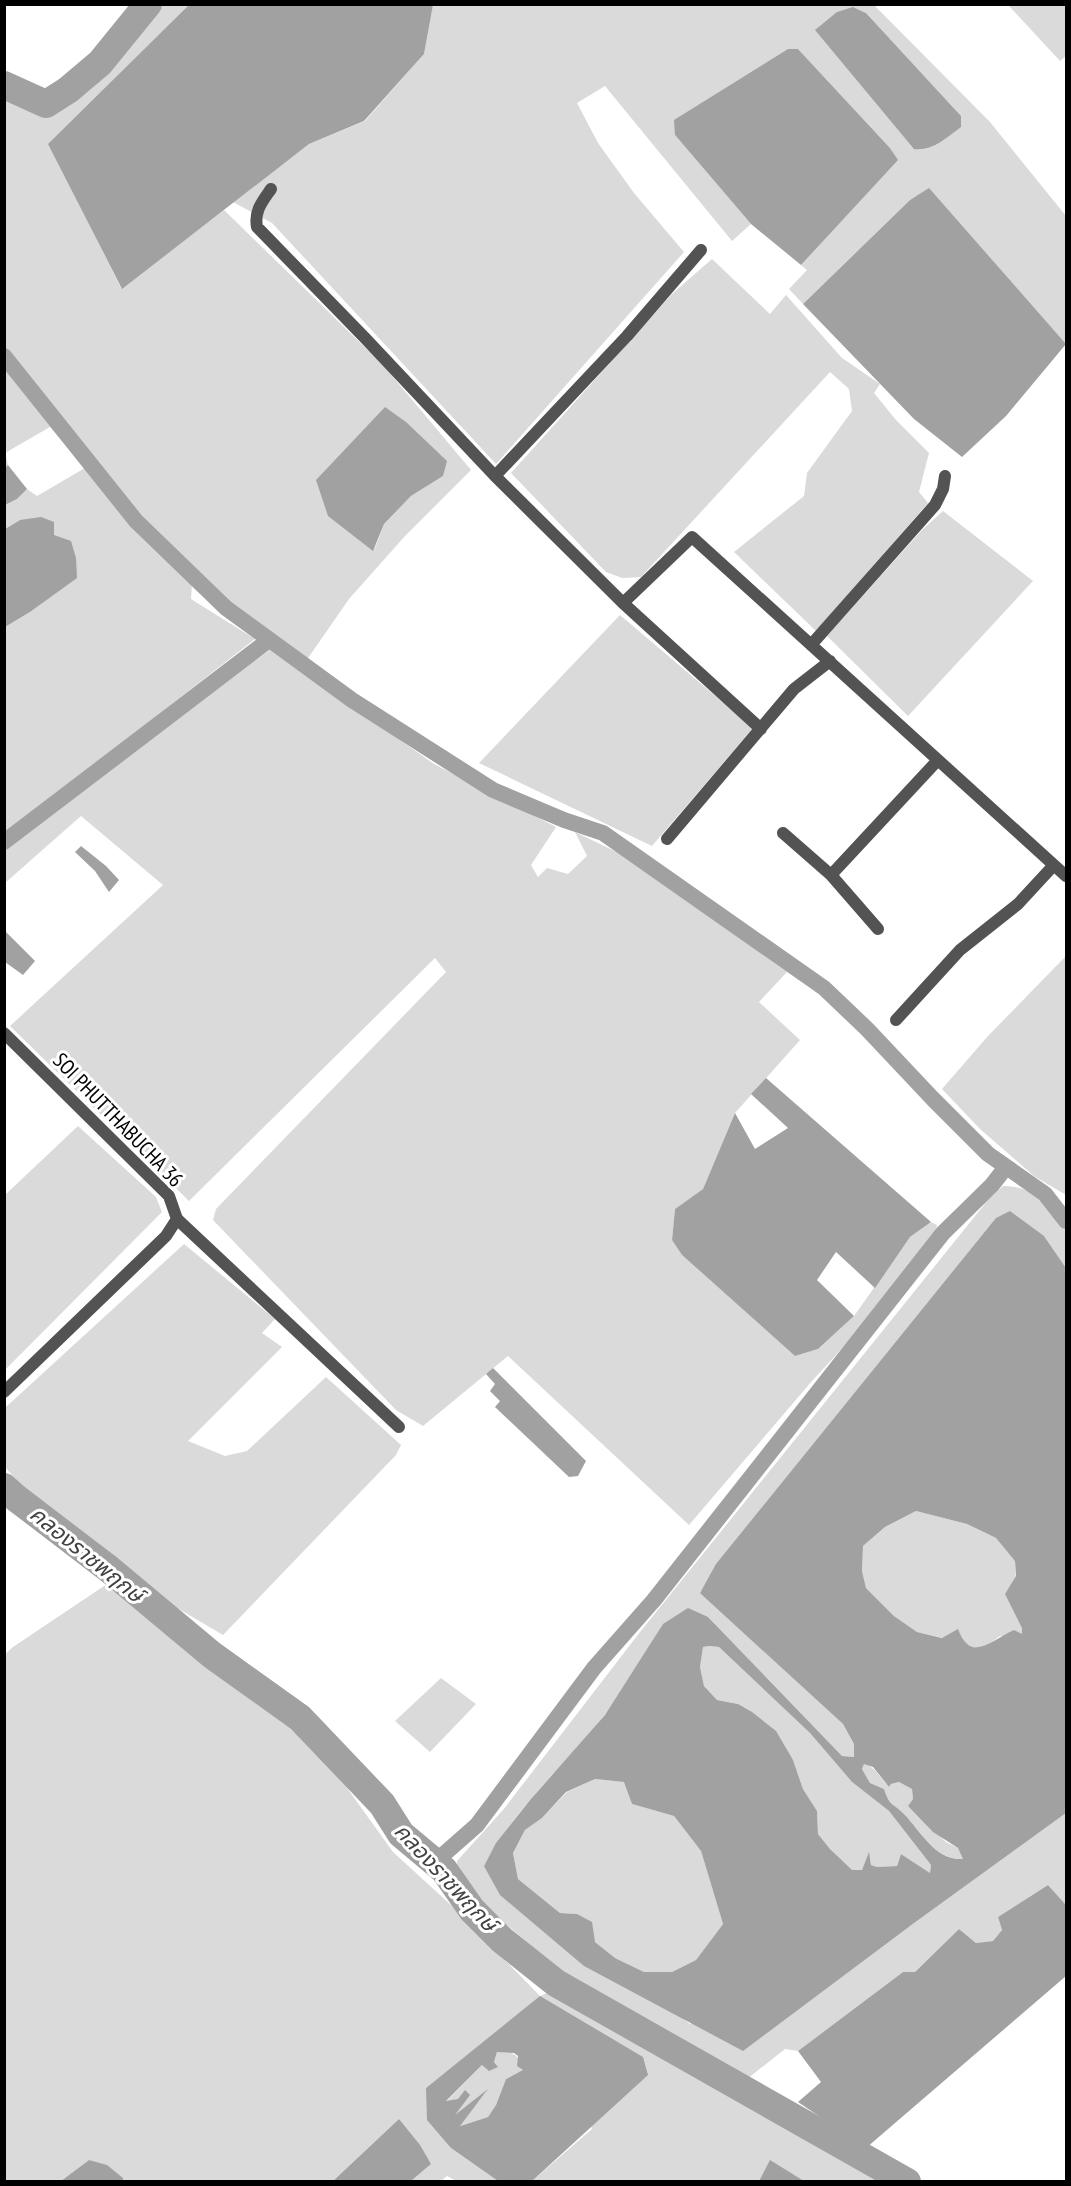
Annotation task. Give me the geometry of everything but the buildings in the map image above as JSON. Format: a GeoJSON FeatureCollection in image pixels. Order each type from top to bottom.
{"type":"FeatureCollection","features":[{"type":"Feature","properties":{"kind":"street"},"geometry":{"type":"LineString","coordinates":[[271,189],[258,208],[255,220],[257,227],[495,476],[623,603],[761,729]]}},
{"type":"Feature","properties":{"kind":"street"},"geometry":{"type":"LineString","coordinates":[[495,476],[627,336],[701,250]]}},
{"type":"Feature","properties":{"kind":"street"},"geometry":{"type":"LineString","coordinates":[[811,645],[935,505],[943,489],[945,476]]}},
{"type":"Feature","properties":{"kind":"street"},"geometry":{"type":"LineString","coordinates":[[623,603],[692,537],[1066,876]]}},
{"type":"Feature","properties":{"kind":"street"},"geometry":{"type":"LineString","coordinates":[[667,839],[794,689],[830,661]]}},
{"type":"Feature","properties":{"kind":"street"},"geometry":{"type":"LineString","coordinates":[[831,876],[938,760]]}},
{"type":"Feature","properties":{"kind":"street"},"geometry":{"type":"LineString","coordinates":[[783,832],[831,876],[878,929]]}},
{"type":"Feature","properties":{"kind":"street"},"geometry":{"type":"LineString","coordinates":[[896,1020],[960,950],[1018,904],[1054,865]]}},
{"type":"Feature","properties":{"kind":"street","name":"SOI PHUTTHABUCHA 36"},"geometry":{"type":"LineString","coordinates":[[4,1033],[169,1196],[177,1219],[166,1236],[4,1392]]}},
{"type":"Feature","properties":{"kind":"street"},"geometry":{"type":"LineString","coordinates":[[177,1219],[399,1427]]}},
{"type":"Feature","properties":{"kind":"shaded area"},"geometry":{"type":"Polygon","coordinates":[[[190,4],[433,5],[424,54],[364,121],[309,144],[122,289],[48,144],[190,4]]]}},
{"type":"Feature","properties":{"kind":"shaded area"},"geometry":{"type":"Polygon","coordinates":[[[158,5],[190,5],[49,144],[121,288],[224,210],[383,365],[471,470],[405,536],[349,599],[306,661],[192,582],[191,599],[255,639],[5,834],[5,627],[30,612],[77,577],[54,535],[20,520],[5,529],[5,505],[17,499],[27,489],[37,496],[85,468],[50,427],[5,453],[5,96],[37,111],[64,104],[158,5]],[[406,422],[374,551],[384,524],[411,496],[443,476],[406,422]]]}},
{"type":"Feature","properties":{"kind":"shaded area"},"geometry":{"type":"Polygon","coordinates":[[[433,5],[874,5],[990,122],[1066,216],[1066,344],[929,189],[910,200],[803,304],[789,289],[807,270],[801,265],[897,160],[890,148],[798,49],[675,135],[751,224],[732,241],[605,86],[577,103],[598,143],[634,193],[684,252],[496,464],[272,223],[233,202],[309,144],[365,121],[424,54],[433,5]],[[853,7],[961,116],[866,13],[853,7]]]}},
{"type":"Feature","properties":{"kind":"shaded area"},"geometry":{"type":"Polygon","coordinates":[[[1008,5],[1066,5],[1066,56],[1060,61],[1008,5]]]}},
{"type":"Feature","properties":{"kind":"shaded area"},"geometry":{"type":"Polygon","coordinates":[[[853,7],[866,13],[961,116],[961,127],[933,146],[914,149],[815,30],[837,12],[853,7]]]}},
{"type":"Feature","properties":{"kind":"shaded area"},"geometry":{"type":"Polygon","coordinates":[[[788,49],[798,49],[890,148],[898,160],[801,265],[751,224],[675,135],[674,120],[788,49]]]}},
{"type":"Feature","properties":{"kind":"shaded area"},"geometry":{"type":"Polygon","coordinates":[[[929,188],[1066,344],[1006,416],[962,457],[914,419],[803,304],[910,200],[929,188]]]}},
{"type":"Feature","properties":{"kind":"shaded area"},"geometry":{"type":"Polygon","coordinates":[[[712,259],[770,314],[786,295],[842,358],[880,384],[874,393],[896,420],[929,453],[919,492],[928,503],[816,631],[734,552],[804,496],[807,473],[852,411],[849,389],[830,372],[641,577],[622,578],[606,572],[511,473],[672,294],[712,259]]]}},
{"type":"Feature","properties":{"kind":"shaded area"},"geometry":{"type":"Polygon","coordinates":[[[385,407],[406,422],[447,461],[443,476],[411,496],[384,524],[373,551],[328,516],[316,480],[385,407]]]}},
{"type":"Feature","properties":{"kind":"shaded area"},"geometry":{"type":"Polygon","coordinates":[[[8,465],[27,489],[17,499],[5,505],[5,468],[8,465]]]}},
{"type":"Feature","properties":{"kind":"shaded area"},"geometry":{"type":"Polygon","coordinates":[[[943,511],[1033,581],[908,716],[827,636],[922,530],[943,511]]]}},
{"type":"Feature","properties":{"kind":"shaded area"},"geometry":{"type":"Polygon","coordinates":[[[41,517],[54,522],[54,535],[71,541],[76,558],[77,578],[5,627],[5,529],[20,520],[41,517]]]}},
{"type":"Feature","properties":{"kind":"shaded area"},"geometry":{"type":"Polygon","coordinates":[[[620,615],[753,728],[652,846],[479,763],[620,615]]]}},
{"type":"Feature","properties":{"kind":"shaded area"},"geometry":{"type":"Polygon","coordinates":[[[271,649],[434,764],[556,827],[531,865],[538,877],[547,868],[568,874],[587,856],[575,832],[625,856],[787,972],[759,1002],[800,1040],[735,1113],[703,1189],[675,1209],[672,1240],[682,1255],[795,1356],[818,1349],[854,1316],[910,1237],[931,1222],[937,1225],[935,1238],[885,1302],[812,1381],[689,1525],[508,1356],[423,1426],[396,1410],[213,1220],[216,1209],[446,972],[435,958],[189,1201],[10,1026],[163,885],[81,816],[5,883],[5,849],[271,649]]]}},
{"type":"Feature","properties":{"kind":"shaded area"},"geometry":{"type":"Polygon","coordinates":[[[81,846],[119,880],[109,892],[95,871],[75,852],[81,846]]]}},
{"type":"Feature","properties":{"kind":"shaded area"},"geometry":{"type":"Polygon","coordinates":[[[5,931],[35,961],[23,975],[5,962],[5,931]]]}},
{"type":"Feature","properties":{"kind":"shaded area"},"geometry":{"type":"Polygon","coordinates":[[[1066,956],[1066,1195],[1034,1176],[980,1129],[942,1089],[988,1036],[1066,956]]]}},
{"type":"Feature","properties":{"kind":"shaded area"},"geometry":{"type":"Polygon","coordinates":[[[766,1078],[931,1222],[910,1237],[875,1288],[836,1252],[817,1280],[854,1316],[818,1349],[795,1356],[682,1255],[672,1240],[675,1209],[703,1189],[735,1113],[755,1149],[788,1128],[751,1094],[766,1078]]]}},
{"type":"Feature","properties":{"kind":"shaded area"},"geometry":{"type":"Polygon","coordinates":[[[78,1126],[156,1197],[162,1212],[5,1370],[5,1195],[78,1126]]]}},
{"type":"Feature","properties":{"kind":"shaded area"},"geometry":{"type":"Polygon","coordinates":[[[1003,1186],[1024,1189],[1032,1193],[1066,1228],[1066,1268],[1044,1236],[700,1592],[843,1724],[854,1744],[854,1757],[842,1756],[708,1617],[663,1624],[612,1706],[524,1807],[496,1845],[484,1866],[690,2024],[910,1926],[1066,1813],[1066,1905],[1048,1885],[998,1917],[1002,1930],[993,1941],[976,1943],[959,1929],[915,1972],[903,1972],[798,2051],[785,2049],[747,2079],[717,2067],[576,1984],[465,1889],[457,1873],[457,1861],[503,1810],[640,1632],[988,1200],[1003,1186]]]}},
{"type":"Feature","properties":{"kind":"shaded area"},"geometry":{"type":"Polygon","coordinates":[[[1010,1211],[1044,1236],[1066,1268],[1066,1813],[743,2051],[584,1966],[500,1895],[484,1866],[496,1843],[530,1800],[605,1715],[663,1624],[688,1608],[708,1617],[842,1756],[854,1757],[854,1744],[843,1724],[700,1593],[716,1564],[996,1218],[1010,1211]],[[916,1511],[885,1527],[863,1546],[862,1571],[866,1588],[894,1616],[917,1632],[942,1638],[958,1629],[963,1640],[975,1647],[990,1643],[1014,1630],[1022,1634],[1022,1628],[1005,1594],[1016,1576],[1015,1561],[996,1538],[967,1524],[916,1511]],[[703,1647],[700,1667],[704,1686],[717,1700],[738,1704],[776,1731],[793,1760],[803,1789],[817,1811],[818,1834],[830,1849],[852,1870],[862,1870],[869,1852],[871,1865],[897,1866],[901,1854],[930,1873],[931,1865],[889,1811],[852,1782],[810,1733],[719,1647],[703,1647]],[[864,1764],[862,1769],[870,1783],[884,1789],[890,1802],[904,1814],[930,1844],[945,1855],[963,1859],[958,1848],[933,1832],[908,1806],[913,1799],[912,1789],[899,1782],[889,1787],[873,1767],[864,1764]],[[595,1779],[566,1792],[542,1818],[525,1830],[513,1853],[518,1879],[560,1913],[577,1914],[592,1922],[595,1942],[615,1958],[644,1972],[672,1972],[696,1960],[723,1924],[701,1851],[674,1816],[632,1804],[624,1782],[595,1779]]]}},
{"type":"Feature","properties":{"kind":"shaded area"},"geometry":{"type":"Polygon","coordinates":[[[184,1244],[275,1319],[262,1333],[282,1347],[188,1441],[225,1456],[247,1451],[326,1377],[401,1445],[396,1455],[223,1635],[167,1602],[22,1486],[5,1467],[5,1405],[7,1406],[184,1244]]]}},
{"type":"Feature","properties":{"kind":"shaded area"},"geometry":{"type":"Polygon","coordinates":[[[493,1368],[586,1461],[578,1476],[569,1477],[495,1407],[500,1401],[490,1391],[495,1384],[486,1374],[493,1368]]]}},
{"type":"Feature","properties":{"kind":"shaded area"},"geometry":{"type":"Polygon","coordinates":[[[916,1511],[967,1524],[996,1538],[1015,1560],[1017,1616],[1023,1635],[1000,1636],[985,1647],[971,1647],[962,1642],[917,1632],[894,1616],[866,1588],[862,1571],[863,1546],[885,1527],[916,1511]]]}},
{"type":"Feature","properties":{"kind":"shaded area"},"geometry":{"type":"Polygon","coordinates":[[[107,1584],[270,1708],[327,1760],[393,1852],[451,1905],[540,1996],[554,1990],[656,2052],[761,2108],[883,2181],[804,2181],[770,2161],[759,2181],[532,2181],[592,2129],[540,1997],[426,2088],[451,2148],[498,2181],[456,2181],[447,2176],[441,2181],[411,2181],[431,2164],[399,2119],[333,2181],[123,2181],[123,2178],[89,2160],[61,2181],[5,2181],[4,1655],[107,1584]]]}},
{"type":"Feature","properties":{"kind":"shaded area"},"geometry":{"type":"Polygon","coordinates":[[[703,1647],[719,1647],[810,1733],[852,1782],[889,1811],[931,1865],[930,1873],[901,1854],[897,1866],[871,1865],[869,1854],[862,1870],[851,1870],[830,1849],[818,1834],[817,1811],[803,1789],[793,1760],[738,1704],[717,1700],[704,1686],[700,1667],[703,1647]]]}},
{"type":"Feature","properties":{"kind":"shaded area"},"geometry":{"type":"Polygon","coordinates":[[[441,1678],[476,1704],[430,1752],[395,1721],[441,1678]]]}},
{"type":"Feature","properties":{"kind":"shaded area"},"geometry":{"type":"Polygon","coordinates":[[[864,1763],[875,1770],[889,1787],[899,1782],[912,1789],[913,1799],[908,1806],[946,1842],[958,1848],[964,1859],[945,1855],[930,1844],[904,1814],[890,1802],[884,1789],[870,1783],[862,1769],[864,1763]]]}},
{"type":"Feature","properties":{"kind":"shaded area"},"geometry":{"type":"Polygon","coordinates":[[[595,1779],[625,1782],[632,1804],[674,1816],[701,1851],[723,1924],[696,1960],[672,1972],[644,1972],[615,1958],[595,1942],[577,1914],[560,1913],[518,1879],[513,1853],[525,1830],[542,1818],[567,1792],[595,1779]]]}},
{"type":"Feature","properties":{"kind":"shaded area"},"geometry":{"type":"Polygon","coordinates":[[[1048,1885],[1066,1905],[1066,1976],[866,2148],[798,2102],[821,2082],[798,2051],[903,1972],[915,1972],[959,1929],[976,1943],[993,1941],[1002,1930],[998,1917],[1048,1885]]]}},
{"type":"Feature","properties":{"kind":"shaded area"},"geometry":{"type":"Polygon","coordinates":[[[540,1996],[643,2057],[648,2075],[532,2181],[498,2181],[451,2148],[427,2120],[426,2088],[540,1996]],[[497,2052],[494,2062],[498,2067],[489,2071],[482,2065],[446,2101],[458,2099],[465,2090],[470,2095],[455,2115],[488,2089],[460,2126],[488,2117],[496,2105],[506,2079],[523,2070],[517,2066],[518,2056],[514,2053],[497,2052]]]}},
{"type":"Feature","properties":{"kind":"shaded area"},"geometry":{"type":"Polygon","coordinates":[[[497,2052],[508,2052],[515,2055],[524,2070],[506,2079],[496,2105],[488,2117],[459,2126],[486,2092],[452,2118],[458,2099],[446,2102],[482,2065],[498,2067],[494,2062],[497,2052]]]}},
{"type":"Feature","properties":{"kind":"shaded area"},"geometry":{"type":"Polygon","coordinates":[[[399,2119],[420,2145],[431,2164],[411,2181],[333,2181],[399,2119]]]}},
{"type":"Feature","properties":{"kind":"shaded area"},"geometry":{"type":"Polygon","coordinates":[[[89,2160],[107,2165],[123,2178],[123,2181],[61,2181],[89,2160]]]}},
{"type":"Feature","properties":{"kind":"shaded area"},"geometry":{"type":"Polygon","coordinates":[[[770,2160],[804,2181],[759,2181],[770,2160]]]}},
{"type":"Feature","properties":{"kind":"waterway"},"geometry":{"type":"LineString","coordinates":[[4,85],[46,104],[68,90],[100,63],[148,4]]}},
{"type":"Feature","properties":{"kind":"waterway"},"geometry":{"type":"LineString","coordinates":[[4,356],[136,521],[226,608],[352,700],[493,790],[564,820],[603,833],[824,988],[988,1154],[1045,1194],[1066,1221]]}},
{"type":"Feature","properties":{"kind":"waterway"},"geometry":{"type":"LineString","coordinates":[[4,842],[269,640]]}},
{"type":"Feature","properties":{"kind":"waterway"},"geometry":{"type":"LineString","coordinates":[[435,1862],[477,1825],[594,1668],[654,1600],[943,1233],[992,1185],[1006,1167]]}},
{"type":"Feature","properties":{"kind":"waterway","name":"คลองราชพฤกษ์"},"geometry":{"type":"LineString","coordinates":[[4,1487],[109,1569],[212,1655],[300,1718],[382,1804],[401,1834],[444,1870],[472,1910],[502,1940],[556,1983],[907,2182]]}}]}
